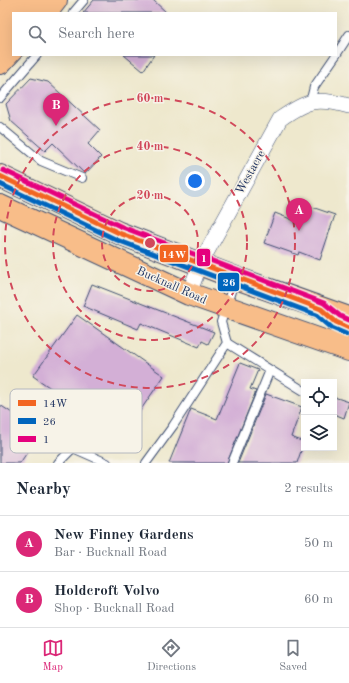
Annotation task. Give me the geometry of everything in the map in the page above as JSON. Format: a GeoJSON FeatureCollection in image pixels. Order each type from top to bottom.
{"type":"FeatureCollection","features":[{"type":"Feature","properties":{"kind":"main road"},"geometry":{"type":"LineString","coordinates":[[0,16],[15,0]]}},
{"type":"Feature","properties":{"kind":"main road"},"geometry":{"type":"LineString","coordinates":[[23,12],[33,0]]}},
{"type":"Feature","properties":{"kind":"main road"},"geometry":{"type":"LineString","coordinates":[[47,12],[56,0]]}},
{"type":"Feature","properties":{"kind":"main road"},"geometry":{"type":"LineString","coordinates":[[0,38],[12,24]]}},
{"type":"Feature","properties":{"kind":"main road"},"geometry":{"type":"LineString","coordinates":[[0,63],[12,50]]}},
{"type":"Feature","properties":{"kind":"main road"},"geometry":{"type":"LineString","coordinates":[[0,176],[118,233],[236,278],[349,318]]}},
{"type":"Feature","properties":{"kind":"main road","name":"Bucknall Road"},"geometry":{"type":"LineString","coordinates":[[0,206],[189,294],[225,308],[349,350]]}},
{"type":"Feature","properties":{"kind":"main road"},"geometry":{"type":"LineString","coordinates":[[321,309],[336,322],[349,328]]}},
{"type":"Feature","properties":{"kind":"street","name":"Westacre"},"geometry":{"type":"LineString","coordinates":[[189,294],[200,264],[280,118],[300,105],[327,100],[349,106]]}},
{"type":"Feature","properties":{"kind":"lane"},"geometry":{"type":"LineString","coordinates":[[74,12],[84,0]]}},
{"type":"Feature","properties":{"kind":"lane"},"geometry":{"type":"LineString","coordinates":[[337,53],[349,35]]}},
{"type":"Feature","properties":{"kind":"lane"},"geometry":{"type":"LineString","coordinates":[[0,98],[36,56]]}},
{"type":"Feature","properties":{"kind":"lane"},"geometry":{"type":"LineString","coordinates":[[310,103],[314,87],[335,56]]}},
{"type":"Feature","properties":{"kind":"lane"},"geometry":{"type":"LineString","coordinates":[[0,127],[41,161],[82,178]]}},
{"type":"Feature","properties":{"kind":"lane"},"geometry":{"type":"LineString","coordinates":[[236,278],[221,322],[227,343],[301,389]]}},
{"type":"Feature","properties":{"kind":"lane"},"geometry":{"type":"LineString","coordinates":[[146,463],[173,426],[227,343]]}},
{"type":"Feature","properties":{"kind":"lane"},"geometry":{"type":"LineString","coordinates":[[232,463],[270,370]]}},
{"type":"Feature","properties":{"kind":"lane"},"geometry":{"type":"LineString","coordinates":[[58,463],[68,453]]}},
{"type":"Feature","properties":{"kind":"lane"},"geometry":{"type":"LineString","coordinates":[[84,453],[107,463]]}},
{"type":"Feature","properties":{"kind":"building"},"geometry":{"type":"Polygon","coordinates":[[[94,0],[153,0],[166,12],[84,12],[94,0]]]}},
{"type":"Feature","properties":{"kind":"building"},"geometry":{"type":"Polygon","coordinates":[[[125,56],[153,56],[143,71],[125,56]]]}},
{"type":"Feature","properties":{"kind":"building"},"geometry":{"type":"Polygon","coordinates":[[[31,78],[48,82],[100,130],[88,144],[101,157],[85,174],[53,143],[45,151],[11,121],[6,104],[31,78]]]}},
{"type":"Feature","properties":{"kind":"building"},"geometry":{"type":"Polygon","coordinates":[[[306,205],[335,215],[320,260],[299,252],[298,255],[264,243],[275,213],[293,220],[295,213],[302,216],[306,205]]]}},
{"type":"Feature","properties":{"kind":"building"},"geometry":{"type":"Polygon","coordinates":[[[92,284],[214,332],[208,344],[202,341],[199,347],[141,323],[138,329],[83,306],[92,284]]]}},
{"type":"Feature","properties":{"kind":"building"},"geometry":{"type":"Polygon","coordinates":[[[77,315],[164,376],[142,408],[142,389],[52,389],[33,376],[77,315]]]}},
{"type":"Feature","properties":{"kind":"building"},"geometry":{"type":"Polygon","coordinates":[[[240,363],[258,370],[250,389],[256,391],[227,463],[169,463],[191,409],[217,419],[240,363]]]}},
{"type":"Feature","properties":{"kind":"building"},"geometry":{"type":"Polygon","coordinates":[[[266,394],[301,407],[291,437],[301,441],[301,451],[297,463],[238,463],[266,394]]]}},
{"type":"Feature","properties":{"kind":"building"},"geometry":{"type":"Polygon","coordinates":[[[337,398],[349,402],[344,418],[337,415],[337,398]]]}},
{"type":"Feature","properties":{"kind":"building"},"geometry":{"type":"Polygon","coordinates":[[[0,405],[10,412],[10,453],[27,453],[20,463],[0,463],[0,405]]]}},
{"type":"Feature","properties":{"kind":"transit line","name":"1"},"geometry":{"type":"LineString","coordinates":[[3,170],[122,227],[324,303],[340,316],[349,320]]}},
{"type":"Feature","properties":{"kind":"transit line","name":"14W"},"geometry":{"type":"LineString","coordinates":[[0,176],[119,233],[321,309],[336,322],[349,328]]}},
{"type":"Feature","properties":{"kind":"transit line","name":"26"},"geometry":{"type":"LineString","coordinates":[[0,184],[117,240],[317,315],[332,328],[346,334]]}},
{"type":"Feature","properties":{"kind":"place","name":"Holdcroft Volvo"},"geometry":{"type":"Point","coordinates":[56,126]}},
{"type":"Feature","properties":{"kind":"place","name":"New Finney Gardens"},"geometry":{"type":"Point","coordinates":[299,231]}}]}
